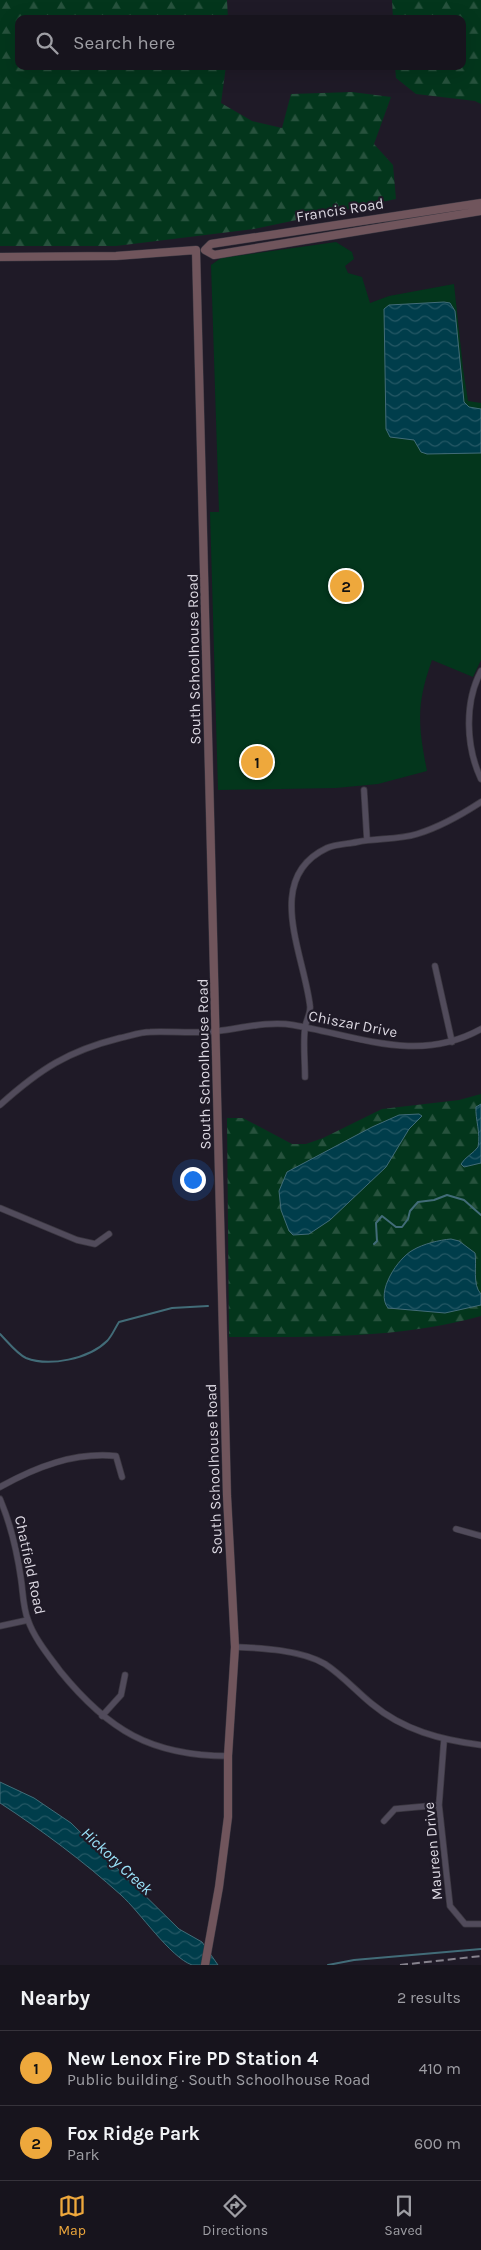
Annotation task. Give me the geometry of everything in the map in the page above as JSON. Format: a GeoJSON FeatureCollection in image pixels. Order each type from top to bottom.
{"type":"FeatureCollection","features":[{"type":"Feature","properties":{"kind":"street","name":"Francis Road"},"geometry":{"type":"LineString","coordinates":[[205,250],[211,244],[481,203]]}},
{"type":"Feature","properties":{"kind":"street","name":"Francis Road"},"geometry":{"type":"LineString","coordinates":[[0,257],[124,256],[196,250],[205,250],[214,255],[481,211]]}},
{"type":"Feature","properties":{"kind":"street","name":"South Schoolhouse Road"},"geometry":{"type":"LineString","coordinates":[[196,250],[217,1031],[227,1496],[235,1646],[228,1756],[228,1817],[205,1965]]}},
{"type":"Feature","properties":{"kind":"street"},"geometry":{"type":"LineString","coordinates":[[481,671],[472,699],[469,726],[473,758],[481,780]]}},
{"type":"Feature","properties":{"kind":"street"},"geometry":{"type":"LineString","coordinates":[[364,790],[367,840]]}},
{"type":"Feature","properties":{"kind":"street"},"geometry":{"type":"LineString","coordinates":[[305,1077],[305,1028],[310,1008],[296,941],[291,905],[294,883],[307,862],[328,848],[367,840],[416,834],[460,816],[481,802]]}},
{"type":"Feature","properties":{"kind":"street"},"geometry":{"type":"LineString","coordinates":[[434,966],[452,1042]]}},
{"type":"Feature","properties":{"kind":"street","name":"Chiszar Drive"},"geometry":{"type":"LineString","coordinates":[[217,1031],[245,1026],[291,1025],[395,1046],[428,1047],[452,1042],[481,1029]]}},
{"type":"Feature","properties":{"kind":"street"},"geometry":{"type":"LineString","coordinates":[[0,1105],[29,1079],[62,1057],[102,1043],[148,1032],[217,1031]]}},
{"type":"Feature","properties":{"kind":"street"},"geometry":{"type":"LineString","coordinates":[[0,1208],[77,1240],[96,1244],[109,1234]]}},
{"type":"Feature","properties":{"kind":"street"},"geometry":{"type":"LineString","coordinates":[[0,1487],[22,1475],[76,1456],[116,1456],[122,1477]]}},
{"type":"Feature","properties":{"kind":"street","name":"Chatfield Road"},"geometry":{"type":"LineString","coordinates":[[0,1499],[9,1520],[17,1551],[28,1620],[48,1656],[85,1701],[121,1730],[160,1748],[202,1756],[228,1756]]}},
{"type":"Feature","properties":{"kind":"street"},"geometry":{"type":"LineString","coordinates":[[456,1529],[481,1536]]}},
{"type":"Feature","properties":{"kind":"street"},"geometry":{"type":"LineString","coordinates":[[0,1626],[28,1620]]}},
{"type":"Feature","properties":{"kind":"street"},"geometry":{"type":"LineString","coordinates":[[235,1646],[279,1649],[324,1663],[374,1706],[398,1723],[444,1740],[481,1745]]}},
{"type":"Feature","properties":{"kind":"street"},"geometry":{"type":"LineString","coordinates":[[102,1716],[120,1695],[124,1675]]}},
{"type":"Feature","properties":{"kind":"street","name":"Maureen Drive"},"geometry":{"type":"LineString","coordinates":[[444,1740],[439,1805],[450,1906],[465,1924],[481,1924]]}},
{"type":"Feature","properties":{"kind":"street"},"geometry":{"type":"LineString","coordinates":[[384,1821],[394,1808],[439,1805]]}},
{"type":"Feature","properties":{"kind":"green space"},"geometry":{"type":"Polygon","coordinates":[[[0,0],[227,0],[228,15],[15,15],[15,70],[225,70],[221,103],[252,121],[282,128],[291,94],[352,92],[391,97],[374,144],[393,165],[396,199],[254,229],[116,246],[0,246],[0,0]]]}},
{"type":"Feature","properties":{"kind":"green space"},"geometry":{"type":"Polygon","coordinates":[[[392,0],[481,0],[481,104],[475,101],[416,94],[396,78],[395,70],[466,70],[466,15],[393,15],[392,0]]]}},
{"type":"Feature","properties":{"kind":"green space"},"geometry":{"type":"Polygon","coordinates":[[[336,242],[352,252],[354,259],[345,266],[348,273],[362,277],[370,303],[389,296],[454,284],[468,401],[481,403],[481,660],[473,677],[432,660],[423,690],[420,715],[420,728],[427,771],[378,784],[336,788],[218,790],[210,512],[219,512],[211,265],[221,258],[336,242]]]}},
{"type":"Feature","properties":{"kind":"green space"},"geometry":{"type":"Polygon","coordinates":[[[481,1094],[481,1316],[450,1324],[388,1333],[229,1337],[227,1118],[243,1118],[292,1144],[306,1144],[323,1138],[382,1109],[459,1100],[481,1094]]]}},
{"type":"Feature","properties":{"kind":"water"},"geometry":{"type":"Polygon","coordinates":[[[450,303],[455,311],[464,402],[469,407],[481,409],[481,453],[427,454],[421,452],[414,440],[390,437],[386,429],[384,309],[389,305],[450,303]]]}},
{"type":"Feature","properties":{"kind":"water"},"geometry":{"type":"Polygon","coordinates":[[[481,1104],[481,1163],[464,1167],[461,1164],[478,1147],[476,1107],[481,1104]]]}},
{"type":"Feature","properties":{"kind":"water"},"geometry":{"type":"Polygon","coordinates":[[[419,1114],[422,1116],[409,1129],[386,1167],[330,1220],[309,1234],[293,1235],[289,1231],[281,1210],[279,1191],[287,1172],[372,1127],[399,1115],[419,1114]]]}},
{"type":"Feature","properties":{"kind":"water"},"geometry":{"type":"Polygon","coordinates":[[[451,1239],[459,1241],[475,1253],[476,1280],[481,1294],[481,1305],[445,1313],[388,1308],[384,1293],[386,1285],[401,1260],[421,1246],[451,1239]]]}},
{"type":"Feature","properties":{"kind":"water"},"geometry":{"type":"Polygon","coordinates":[[[0,1782],[34,1798],[71,1823],[179,1929],[202,1942],[218,1965],[192,1965],[174,1953],[129,1903],[107,1882],[32,1824],[0,1803],[0,1782]]]}},
{"type":"Feature","properties":{"kind":"waterway"},"geometry":{"type":"LineString","coordinates":[[374,1244],[377,1241],[376,1223],[382,1216],[396,1227],[402,1227],[408,1219],[410,1211],[418,1202],[434,1200],[447,1195],[464,1200],[481,1215]]}},
{"type":"Feature","properties":{"kind":"waterway"},"geometry":{"type":"LineString","coordinates":[[0,1334],[26,1358],[46,1362],[68,1360],[90,1353],[99,1347],[109,1339],[119,1322],[172,1308],[208,1306]]}},
{"type":"Feature","properties":{"kind":"waterway"},"geometry":{"type":"LineString","coordinates":[[328,1965],[354,1960],[481,1949]]}},
{"type":"Feature","properties":{"kind":"railway"},"geometry":{"type":"LineString","coordinates":[[400,1965],[481,1956]]}},
{"type":"Feature","properties":{"kind":"place","name":"Fox Ridge Park"},"geometry":{"type":"Point","coordinates":[346,586]}},
{"type":"Feature","properties":{"kind":"place","name":"New Lenox Fire PD Station 4"},"geometry":{"type":"Point","coordinates":[257,762]}},
{"type":"Feature","properties":{"kind":"water label","name":"Hickory Creek"},"geometry":{"type":"Point","coordinates":[117,1861]}}]}
